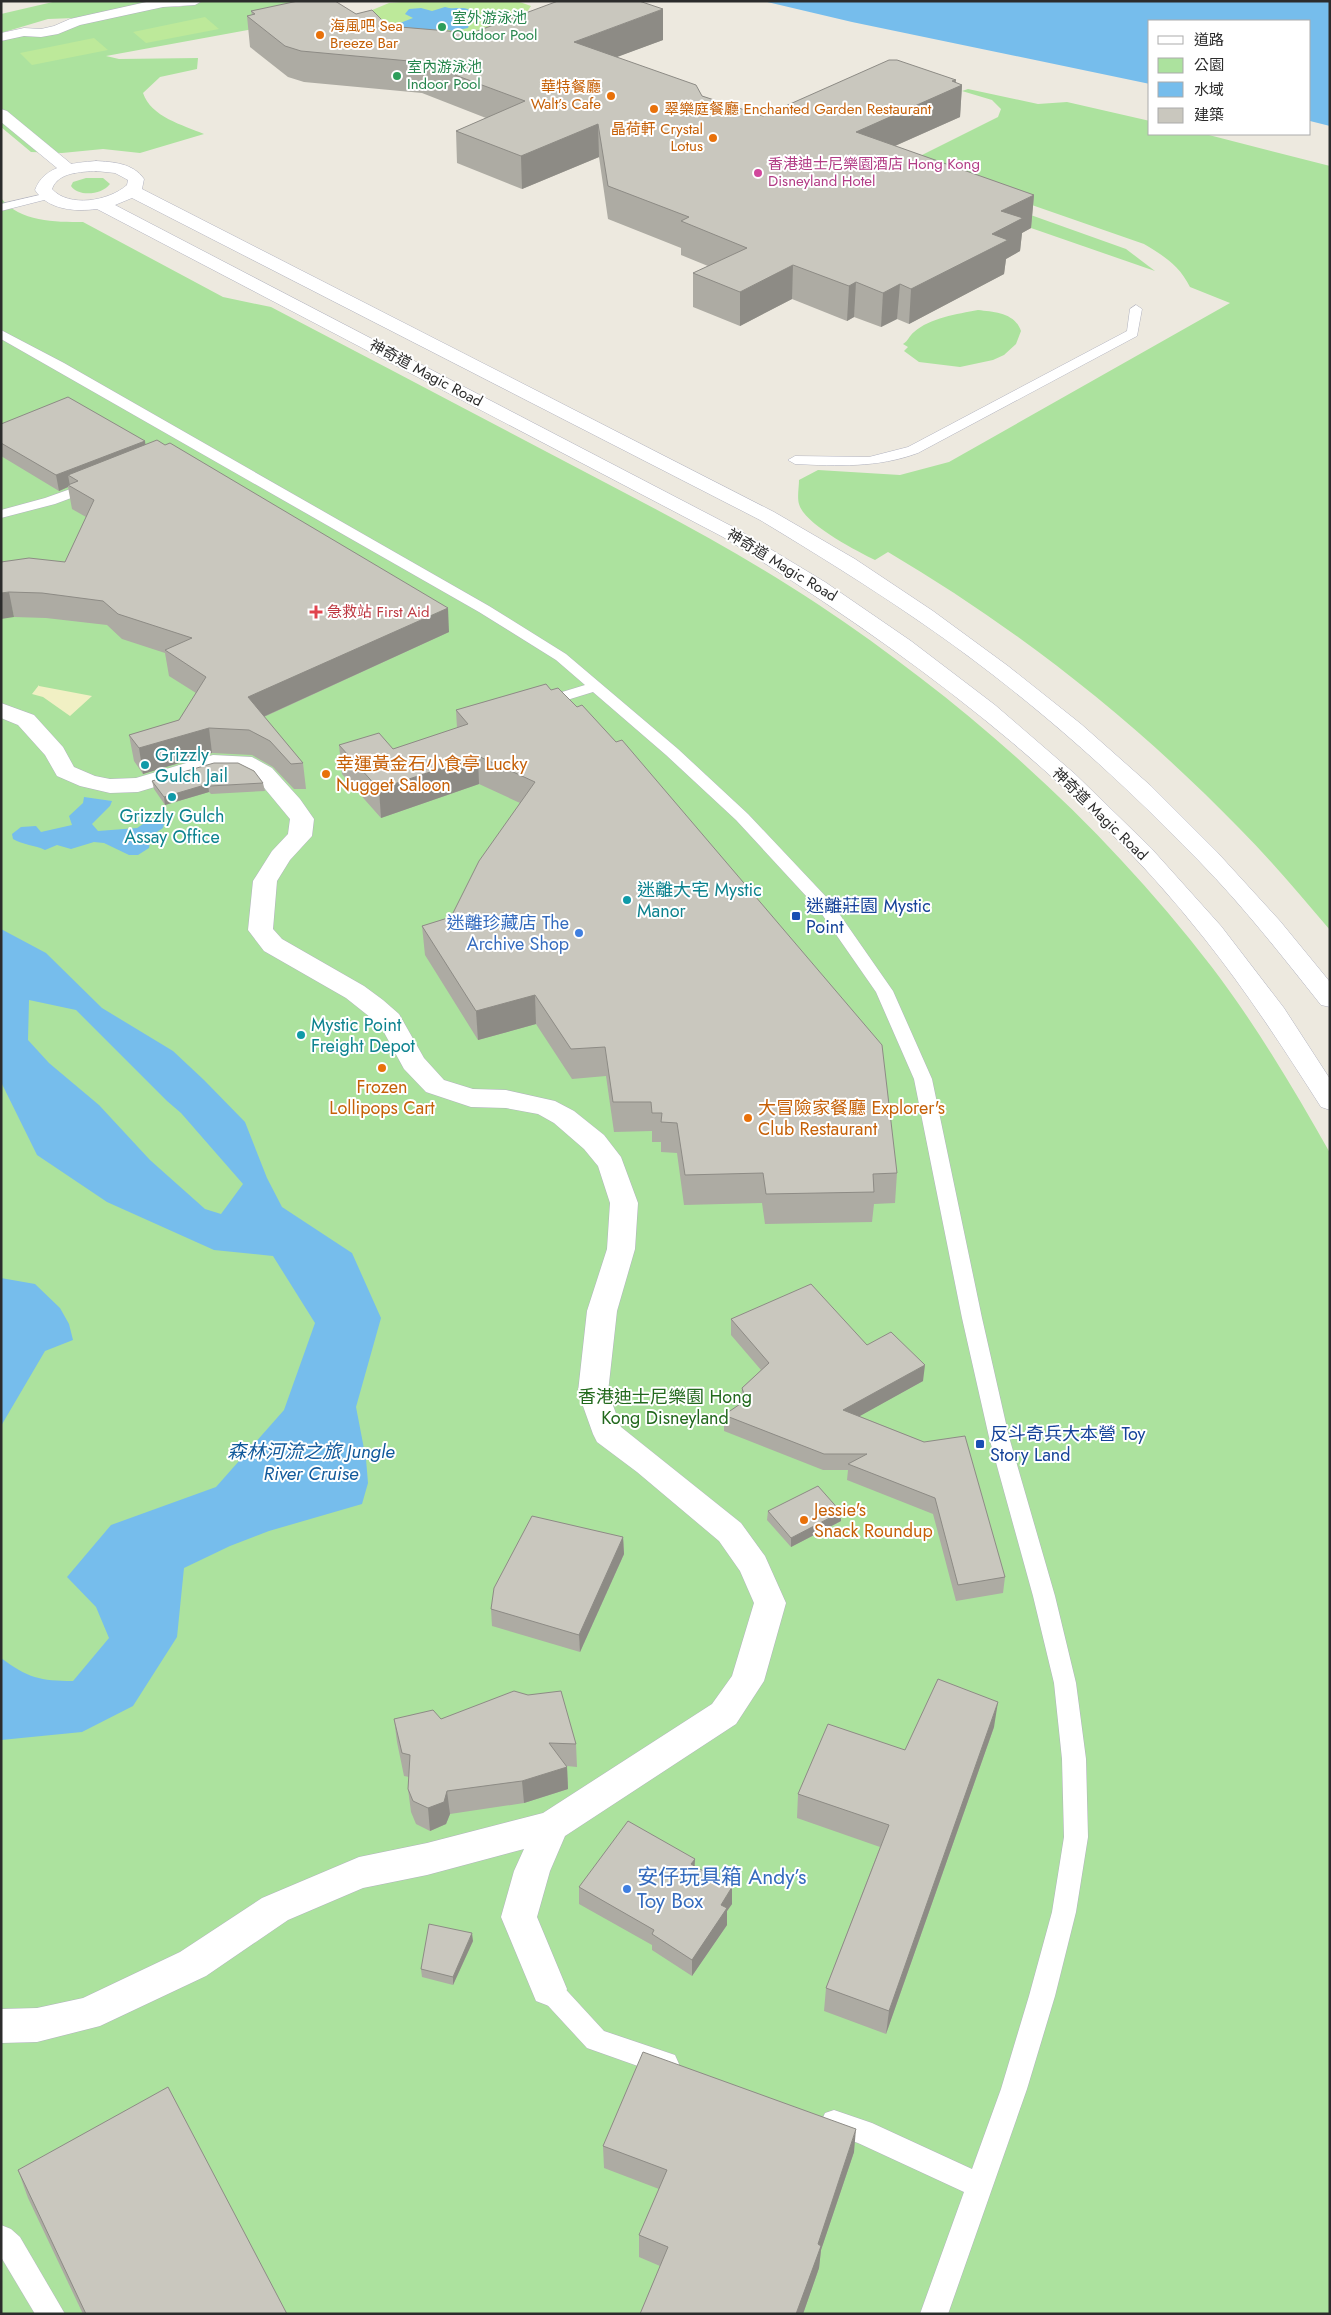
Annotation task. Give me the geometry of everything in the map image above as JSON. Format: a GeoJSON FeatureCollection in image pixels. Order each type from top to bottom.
{"type":"FeatureCollection","features":[{"type":"Feature","properties":{"kind":"street"},"geometry":{"type":"LineString","coordinates":[[1,37],[24,32],[46,22],[77,21],[163,2],[195,1]]}},
{"type":"Feature","properties":{"kind":"street"},"geometry":{"type":"LineString","coordinates":[[1,114],[69,170]]}},
{"type":"Feature","properties":{"kind":"street"},"geometry":{"type":"LineString","coordinates":[[48,196],[43,190],[46,182],[55,175],[69,170],[96,166],[121,169],[131,174],[137,183],[132,191]]}},
{"type":"Feature","properties":{"kind":"street","name":"神奇道 Magic Road"},"geometry":{"type":"LineString","coordinates":[[48,196],[69,203],[99,203],[115,200],[132,191],[767,516],[822,547],[929,616],[1043,703],[1138,786],[1242,890],[1330,1000]]}},
{"type":"Feature","properties":{"kind":"street","name":"神奇道 Magic Road"},"geometry":{"type":"LineString","coordinates":[[99,203],[730,533],[806,578],[888,632],[1005,725],[1088,800],[1139,850],[1188,904],[1235,961],[1280,1022],[1330,1101]]}},
{"type":"Feature","properties":{"kind":"street"},"geometry":{"type":"LineString","coordinates":[[1,710],[26,720],[55,752],[65,771],[88,781],[110,786],[138,785],[213,762],[244,762],[264,773],[292,804],[302,819],[300,836],[281,856],[265,881],[260,930],[273,945],[355,992],[374,1006],[390,1020],[413,1063],[435,1086],[470,1098],[506,1099],[545,1107],[564,1117],[594,1142],[611,1164],[624,1203],[621,1249],[602,1311],[594,1392],[608,1434],[648,1464],[730,1532],[754,1565],[770,1603],[747,1681],[724,1714],[552,1826],[427,1859],[359,1874],[275,1908],[193,1964],[87,2014],[37,2025],[1,2026]]}},
{"type":"Feature","properties":{"kind":"street"},"geometry":{"type":"LineString","coordinates":[[549,1989],[519,1917],[532,1872],[552,1826]]}},
{"type":"Feature","properties":{"kind":"lane"},"geometry":{"type":"LineString","coordinates":[[1,208],[48,196]]}},
{"type":"Feature","properties":{"kind":"lane"},"geometry":{"type":"LineString","coordinates":[[795,460],[868,462],[893,459],[1133,333],[1136,308]]}},
{"type":"Feature","properties":{"kind":"lane"},"geometry":{"type":"LineString","coordinates":[[1,334],[196,443],[484,609],[560,658],[672,752],[742,817],[825,906],[884,991],[923,1079],[972,1318],[999,1437],[1044,1596],[1065,1683],[1074,1759],[1076,1837],[1064,1912],[1042,1996],[1014,2088],[934,2314]]}},
{"type":"Feature","properties":{"kind":"lane"},"geometry":{"type":"LineString","coordinates":[[178,450],[196,443]]}},
{"type":"Feature","properties":{"kind":"lane"},"geometry":{"type":"LineString","coordinates":[[1,514],[50,501],[110,478]]}},
{"type":"Feature","properties":{"kind":"lane"},"geometry":{"type":"LineString","coordinates":[[531,706],[595,687]]}},
{"type":"Feature","properties":{"kind":"lane"},"geometry":{"type":"LineString","coordinates":[[549,1989],[596,2040],[688,2071]]}},
{"type":"Feature","properties":{"kind":"lane"},"geometry":{"type":"LineString","coordinates":[[808,2113],[863,2132],[979,2185]]}},
{"type":"Feature","properties":{"kind":"lane"},"geometry":{"type":"LineString","coordinates":[[1,2238],[10,2246],[52,2314]]}},
{"type":"Feature","properties":{"kind":"green space"},"geometry":{"type":"Polygon","coordinates":[[[57,1],[154,1],[74,18],[48,19],[1,33],[1,14],[57,1]]]}},
{"type":"Feature","properties":{"kind":"green space"},"geometry":{"type":"Polygon","coordinates":[[[206,1],[334,1],[270,26],[106,56],[119,59],[198,58],[197,69],[160,77],[143,93],[147,101],[160,114],[204,134],[140,153],[103,149],[62,153],[31,152],[1,127],[1,40],[162,6],[178,7],[206,1]]]}},
{"type":"Feature","properties":{"kind":"green space","name":"室外游泳池 Outdoor Pool"},"geometry":{"type":"Polygon","coordinates":[[[414,1],[517,1],[531,6],[521,21],[475,32],[470,42],[368,36],[365,13],[389,3],[414,1]]]}},
{"type":"Feature","properties":{"kind":"green space"},"geometry":{"type":"Polygon","coordinates":[[[205,17],[219,29],[146,43],[133,32],[205,17]]]}},
{"type":"Feature","properties":{"kind":"green space"},"geometry":{"type":"Polygon","coordinates":[[[94,38],[108,50],[32,65],[20,53],[94,38]]]}},
{"type":"Feature","properties":{"kind":"green space"},"geometry":{"type":"Polygon","coordinates":[[[968,89],[1038,104],[1067,102],[1148,121],[1148,135],[1209,135],[1330,166],[1330,930],[1239,828],[1158,750],[1073,678],[983,612],[888,552],[875,560],[832,536],[810,520],[799,504],[799,480],[818,470],[900,475],[949,462],[1230,303],[1190,287],[1176,267],[1144,244],[928,169],[916,158],[998,117],[1001,109],[992,100],[962,91],[968,89]]]}},
{"type":"Feature","properties":{"kind":"green space"},"geometry":{"type":"Polygon","coordinates":[[[907,171],[1126,249],[1155,271],[1031,228],[907,171]]]}},
{"type":"Feature","properties":{"kind":"green space"},"geometry":{"type":"Polygon","coordinates":[[[86,178],[103,178],[110,184],[102,190],[90,193],[79,192],[71,186],[73,182],[86,178]]]}},
{"type":"Feature","properties":{"kind":"green space","name":"香港迪士尼樂園 Hong Kong Disneyland"},"geometry":{"type":"Polygon","coordinates":[[[1,198],[18,212],[28,216],[50,221],[83,222],[223,297],[271,307],[662,513],[757,566],[819,605],[874,643],[979,725],[1030,769],[1078,816],[1125,864],[1169,914],[1228,988],[1274,1058],[1330,1153],[1330,2314],[1,2314],[1,198]]]}},
{"type":"Feature","properties":{"kind":"green space"},"geometry":{"type":"Polygon","coordinates":[[[978,310],[1004,314],[1018,325],[1021,331],[1016,344],[1004,355],[993,360],[960,367],[919,362],[904,351],[908,347],[903,344],[920,327],[944,317],[978,310]]]}},
{"type":"Feature","properties":{"kind":"sand"},"geometry":{"type":"Polygon","coordinates":[[[39,685],[92,696],[70,716],[43,697],[32,694],[39,685]]]}},
{"type":"Feature","properties":{"kind":"water"},"geometry":{"type":"Polygon","coordinates":[[[763,1],[1330,1],[1330,126],[1311,121],[1311,20],[1148,20],[1148,84],[852,22],[763,1]]]}},
{"type":"Feature","properties":{"kind":"water"},"geometry":{"type":"Polygon","coordinates":[[[445,7],[470,10],[467,15],[472,17],[460,21],[469,25],[468,28],[453,31],[441,28],[426,33],[394,27],[404,25],[400,23],[413,18],[405,14],[409,9],[421,8],[432,11],[445,7]]]}},
{"type":"Feature","properties":{"kind":"water"},"geometry":{"type":"Polygon","coordinates":[[[84,797],[112,801],[110,806],[92,824],[98,831],[137,828],[152,818],[160,820],[164,824],[163,828],[151,836],[149,848],[138,855],[129,855],[104,843],[94,842],[71,849],[57,845],[45,850],[13,839],[12,834],[21,827],[36,826],[41,832],[72,825],[69,816],[83,803],[84,797]]]}},
{"type":"Feature","properties":{"kind":"water","name":"森林河流之旅 Jungle River Cruise"},"geometry":{"type":"Polygon","coordinates":[[[1,929],[46,953],[102,1008],[173,1051],[204,1080],[245,1122],[267,1178],[282,1207],[352,1253],[381,1318],[356,1407],[366,1459],[368,1483],[362,1504],[269,1531],[230,1546],[184,1568],[177,1637],[133,1706],[82,1732],[1,1740],[1,1658],[19,1670],[35,1677],[73,1681],[109,1638],[96,1607],[67,1577],[111,1525],[216,1487],[284,1410],[315,1323],[273,1256],[214,1250],[107,1202],[37,1155],[1,1082],[1,929]],[[29,1000],[28,1040],[49,1063],[99,1105],[150,1160],[205,1209],[221,1214],[243,1184],[181,1113],[76,1010],[29,1000]]]}},
{"type":"Feature","properties":{"kind":"water"},"geometry":{"type":"Polygon","coordinates":[[[1,1278],[35,1284],[60,1308],[69,1324],[73,1340],[45,1351],[1,1426],[1,1278]]]}},
{"type":"Feature","properties":{"kind":"building","name":"香港迪士尼樂園酒店 Hong Kong Disneyland Hotel"},"geometry":{"type":"Polygon","coordinates":[[[298,1],[335,1],[356,14],[372,10],[388,26],[472,33],[558,1],[639,1],[663,9],[574,42],[696,85],[702,96],[763,116],[889,60],[897,60],[956,80],[952,81],[962,85],[856,132],[1034,195],[1001,211],[1023,218],[992,234],[1008,240],[911,289],[900,284],[883,293],[856,282],[849,286],[793,265],[740,292],[693,273],[747,248],[681,221],[689,217],[608,186],[598,124],[521,156],[456,131],[525,101],[420,62],[301,51],[285,46],[247,16],[255,14],[251,11],[298,1]]]}},
{"type":"Feature","properties":{"kind":"building"},"geometry":{"type":"Polygon","coordinates":[[[68,397],[145,441],[56,475],[1,443],[1,424],[68,397]]]}},
{"type":"Feature","properties":{"kind":"building"},"geometry":{"type":"Polygon","coordinates":[[[157,440],[165,445],[170,443],[448,608],[248,697],[303,763],[291,764],[270,741],[249,730],[209,728],[139,748],[129,735],[179,720],[206,677],[165,650],[192,638],[118,614],[103,601],[42,593],[1,593],[1,562],[29,558],[65,562],[94,500],[68,485],[78,481],[68,475],[157,440]]]}},
{"type":"Feature","properties":{"kind":"building"},"geometry":{"type":"Polygon","coordinates":[[[546,684],[551,690],[558,688],[577,707],[582,705],[616,742],[622,740],[882,1045],[897,1173],[873,1174],[874,1192],[766,1194],[763,1173],[685,1175],[677,1123],[661,1122],[662,1113],[652,1113],[651,1102],[613,1102],[605,1047],[571,1049],[535,995],[476,1011],[422,926],[451,917],[479,861],[535,782],[478,756],[379,789],[339,745],[379,733],[393,749],[468,724],[456,710],[546,684]]]}},
{"type":"Feature","properties":{"kind":"building"},"geometry":{"type":"Polygon","coordinates":[[[214,763],[238,763],[254,771],[263,783],[210,786],[208,784],[164,797],[152,781],[214,763]]]}},
{"type":"Feature","properties":{"kind":"building"},"geometry":{"type":"Polygon","coordinates":[[[811,1284],[867,1345],[891,1332],[925,1365],[843,1410],[924,1442],[965,1436],[1005,1577],[958,1585],[935,1498],[848,1464],[867,1454],[824,1454],[724,1415],[746,1400],[742,1388],[769,1363],[731,1319],[811,1284]]]}},
{"type":"Feature","properties":{"kind":"building","name":"Jessie's Snack Roundup"},"geometry":{"type":"Polygon","coordinates":[[[818,1486],[841,1512],[791,1538],[768,1511],[818,1486]]]}},
{"type":"Feature","properties":{"kind":"building"},"geometry":{"type":"Polygon","coordinates":[[[532,1516],[623,1537],[579,1635],[491,1609],[494,1588],[532,1516]]]}},
{"type":"Feature","properties":{"kind":"building"},"geometry":{"type":"Polygon","coordinates":[[[938,1679],[998,1702],[889,2011],[826,1988],[889,1825],[798,1794],[828,1724],[905,1750],[938,1679]]]}},
{"type":"Feature","properties":{"kind":"building"},"geometry":{"type":"Polygon","coordinates":[[[514,1691],[528,1695],[561,1691],[576,1744],[549,1743],[567,1767],[522,1781],[447,1791],[444,1802],[428,1808],[413,1801],[408,1789],[410,1755],[402,1753],[394,1719],[433,1710],[441,1719],[514,1691]]]}},
{"type":"Feature","properties":{"kind":"building"},"geometry":{"type":"Polygon","coordinates":[[[628,1821],[695,1859],[691,1864],[732,1887],[721,1905],[727,1908],[692,1960],[652,1934],[654,1930],[579,1887],[628,1821]]]}},
{"type":"Feature","properties":{"kind":"building"},"geometry":{"type":"Polygon","coordinates":[[[429,1924],[472,1933],[453,1977],[421,1969],[429,1924]]]}},
{"type":"Feature","properties":{"kind":"building"},"geometry":{"type":"Polygon","coordinates":[[[643,2052],[856,2129],[818,2244],[821,2246],[796,2314],[640,2314],[668,2247],[639,2235],[667,2170],[603,2146],[643,2052]]]}},
{"type":"Feature","properties":{"kind":"building"},"geometry":{"type":"Polygon","coordinates":[[[168,2087],[287,2314],[86,2314],[18,2170],[168,2087]]]}},
{"type":"Feature","properties":{"kind":"place","name":"室外游泳池 Outdoor Pool"},"geometry":{"type":"Point","coordinates":[442,27]}},
{"type":"Feature","properties":{"kind":"place","name":"海風吧 Sea Breeze Bar"},"geometry":{"type":"Point","coordinates":[320,35]}},
{"type":"Feature","properties":{"kind":"place","name":"室內游泳池 Indoor Pool"},"geometry":{"type":"Point","coordinates":[397,76]}},
{"type":"Feature","properties":{"kind":"place","name":"華特餐廳 Walt’s Cafe"},"geometry":{"type":"Point","coordinates":[611,96]}},
{"type":"Feature","properties":{"kind":"place","name":"翠樂庭餐廳 Enchanted Garden Restaurant"},"geometry":{"type":"Point","coordinates":[654,109]}},
{"type":"Feature","properties":{"kind":"place","name":"晶荷軒 Crystal Lotus"},"geometry":{"type":"Point","coordinates":[713,138]}},
{"type":"Feature","properties":{"kind":"place","name":"香港迪士尼樂園酒店 Hong Kong Disneyland Hotel"},"geometry":{"type":"Point","coordinates":[758,173]}},
{"type":"Feature","properties":{"kind":"place","name":"急救站 First Aid"},"geometry":{"type":"Point","coordinates":[316,612]}},
{"type":"Feature","properties":{"kind":"place","name":"Grizzly Gulch Jail"},"geometry":{"type":"Point","coordinates":[145,765]}},
{"type":"Feature","properties":{"kind":"place","name":"幸運黃金石小食亭 Lucky Nugget Saloon"},"geometry":{"type":"Point","coordinates":[326,774]}},
{"type":"Feature","properties":{"kind":"place","name":"Grizzly Gulch Assay Office"},"geometry":{"type":"Point","coordinates":[172,797]}},
{"type":"Feature","properties":{"kind":"place","name":"迷離大宅 Mystic Manor"},"geometry":{"type":"Point","coordinates":[627,900]}},
{"type":"Feature","properties":{"kind":"place","name":"迷離莊園 Mystic Point"},"geometry":{"type":"Point","coordinates":[796,916]}},
{"type":"Feature","properties":{"kind":"place","name":"迷離珍藏店 The Archive Shop"},"geometry":{"type":"Point","coordinates":[579,933]}},
{"type":"Feature","properties":{"kind":"place","name":"Mystic Point Freight Depot"},"geometry":{"type":"Point","coordinates":[301,1035]}},
{"type":"Feature","properties":{"kind":"place","name":"Frozen Lollipops Cart"},"geometry":{"type":"Point","coordinates":[382,1068]}},
{"type":"Feature","properties":{"kind":"place","name":"大冒險家餐廳 Explorer's Club Restaurant"},"geometry":{"type":"Point","coordinates":[748,1118]}},
{"type":"Feature","properties":{"kind":"place","name":"反斗奇兵大本營 Toy Story Land"},"geometry":{"type":"Point","coordinates":[980,1444]}},
{"type":"Feature","properties":{"kind":"place","name":"Jessie's Snack Roundup"},"geometry":{"type":"Point","coordinates":[804,1520]}},
{"type":"Feature","properties":{"kind":"place","name":"安仔玩具箱 Andy’s Toy Box"},"geometry":{"type":"Point","coordinates":[627,1889]}}]}
